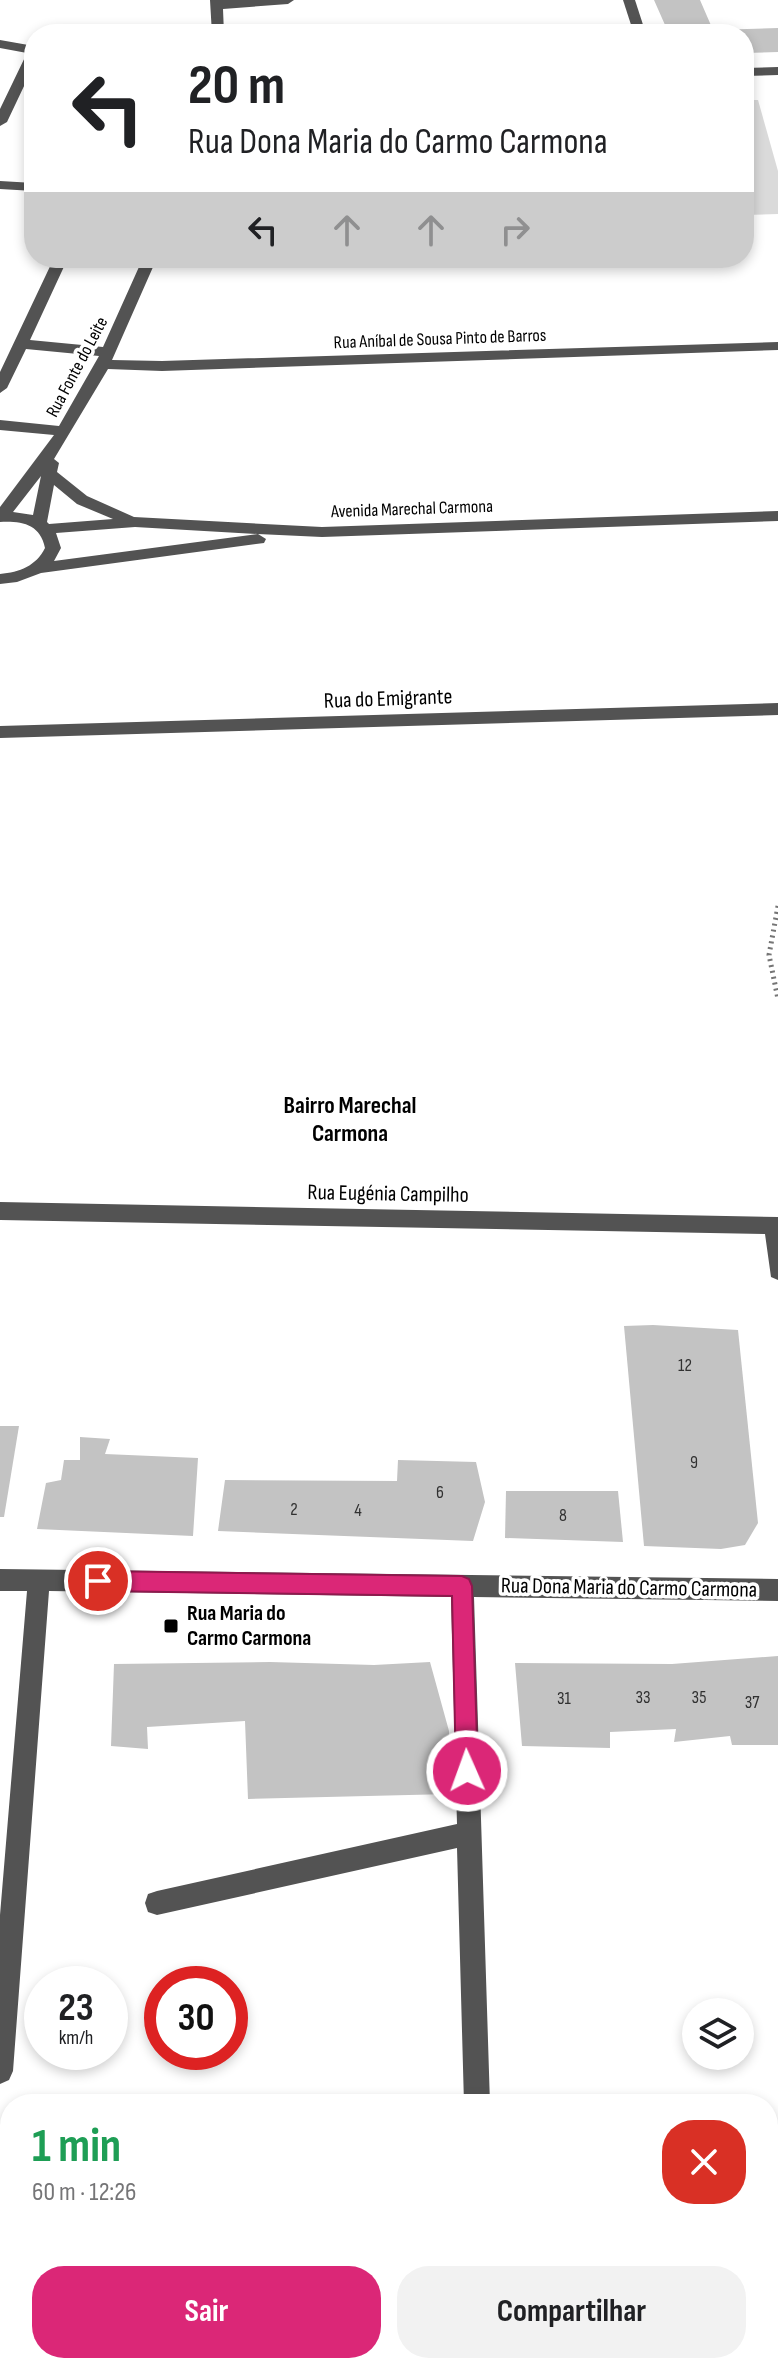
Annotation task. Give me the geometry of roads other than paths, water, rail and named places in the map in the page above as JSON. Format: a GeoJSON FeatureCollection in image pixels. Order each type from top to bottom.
{"type":"FeatureCollection","features":[{"type":"Feature","properties":{"kind":"street"},"geometry":{"type":"LineString","coordinates":[[217,24],[216,3],[288,0]]}},
{"type":"Feature","properties":{"kind":"street"},"geometry":{"type":"LineString","coordinates":[[629,0],[637,24]]}},
{"type":"Feature","properties":{"kind":"street"},"geometry":{"type":"LineString","coordinates":[[0,44],[24,49]]}},
{"type":"Feature","properties":{"kind":"street"},"geometry":{"type":"LineString","coordinates":[[754,72],[778,71]]}},
{"type":"Feature","properties":{"kind":"street"},"geometry":{"type":"LineString","coordinates":[[0,122],[24,72]]}},
{"type":"Feature","properties":{"kind":"street"},"geometry":{"type":"LineString","coordinates":[[0,185],[24,186]]}},
{"type":"Feature","properties":{"kind":"street"},"geometry":{"type":"LineString","coordinates":[[0,388],[56,268]]}},
{"type":"Feature","properties":{"kind":"street","name":"Rua Fonte do Leite"},"geometry":{"type":"LineString","coordinates":[[54,448],[106,358],[146,268]]}},
{"type":"Feature","properties":{"kind":"street","name":"Rua Aníbal de Sousa Pinto de Barros"},"geometry":{"type":"LineString","coordinates":[[21,344],[162,366],[778,346]]}},
{"type":"Feature","properties":{"kind":"street"},"geometry":{"type":"LineString","coordinates":[[0,425],[63,431]]}},
{"type":"Feature","properties":{"kind":"street"},"geometry":{"type":"LineString","coordinates":[[40,568],[49,559],[53,548],[43,526],[54,448]]}},
{"type":"Feature","properties":{"kind":"street"},"geometry":{"type":"LineString","coordinates":[[0,517],[54,448]]}},
{"type":"Feature","properties":{"kind":"street"},"geometry":{"type":"LineString","coordinates":[[49,473],[82,500],[135,522]]}},
{"type":"Feature","properties":{"kind":"street","name":"Avenida Marechal Carmona"},"geometry":{"type":"LineString","coordinates":[[0,517],[27,518],[43,526],[135,522],[322,532],[778,516]]}},
{"type":"Feature","properties":{"kind":"street"},"geometry":{"type":"LineString","coordinates":[[4,581],[40,568],[189,546],[322,532]]}},
{"type":"Feature","properties":{"kind":"street","name":"Rua do Emigrante"},"geometry":{"type":"LineString","coordinates":[[0,732],[778,709]]}},
{"type":"Feature","properties":{"kind":"street","name":"Rua Eugénia Campilho"},"geometry":{"type":"LineString","coordinates":[[0,1211],[776,1226]]}},
{"type":"Feature","properties":{"kind":"street"},"geometry":{"type":"LineString","coordinates":[[776,1226],[778,1271]]}},
{"type":"Feature","properties":{"kind":"street","name":"Rua Dona Maria do Carmo Carmona"},"geometry":{"type":"LineString","coordinates":[[0,1580],[778,1590]]}},
{"type":"Feature","properties":{"kind":"street"},"geometry":{"type":"LineString","coordinates":[[0,2071],[39,1580]]}},
{"type":"Feature","properties":{"kind":"street"},"geometry":{"type":"LineString","coordinates":[[462,1586],[477,2094]]}},
{"type":"Feature","properties":{"kind":"street"},"geometry":{"type":"LineString","coordinates":[[157,1903],[469,1833]]}},
{"type":"Feature","properties":{"kind":"place","name":"Rua Maria do Carmo Carmona"},"geometry":{"type":"Point","coordinates":[171,1626]}},
{"type":"Feature","properties":{"kind":"district","name":"Bairro Marechal Carmona"},"geometry":{"type":"Point","coordinates":[350,1119]}}]}
